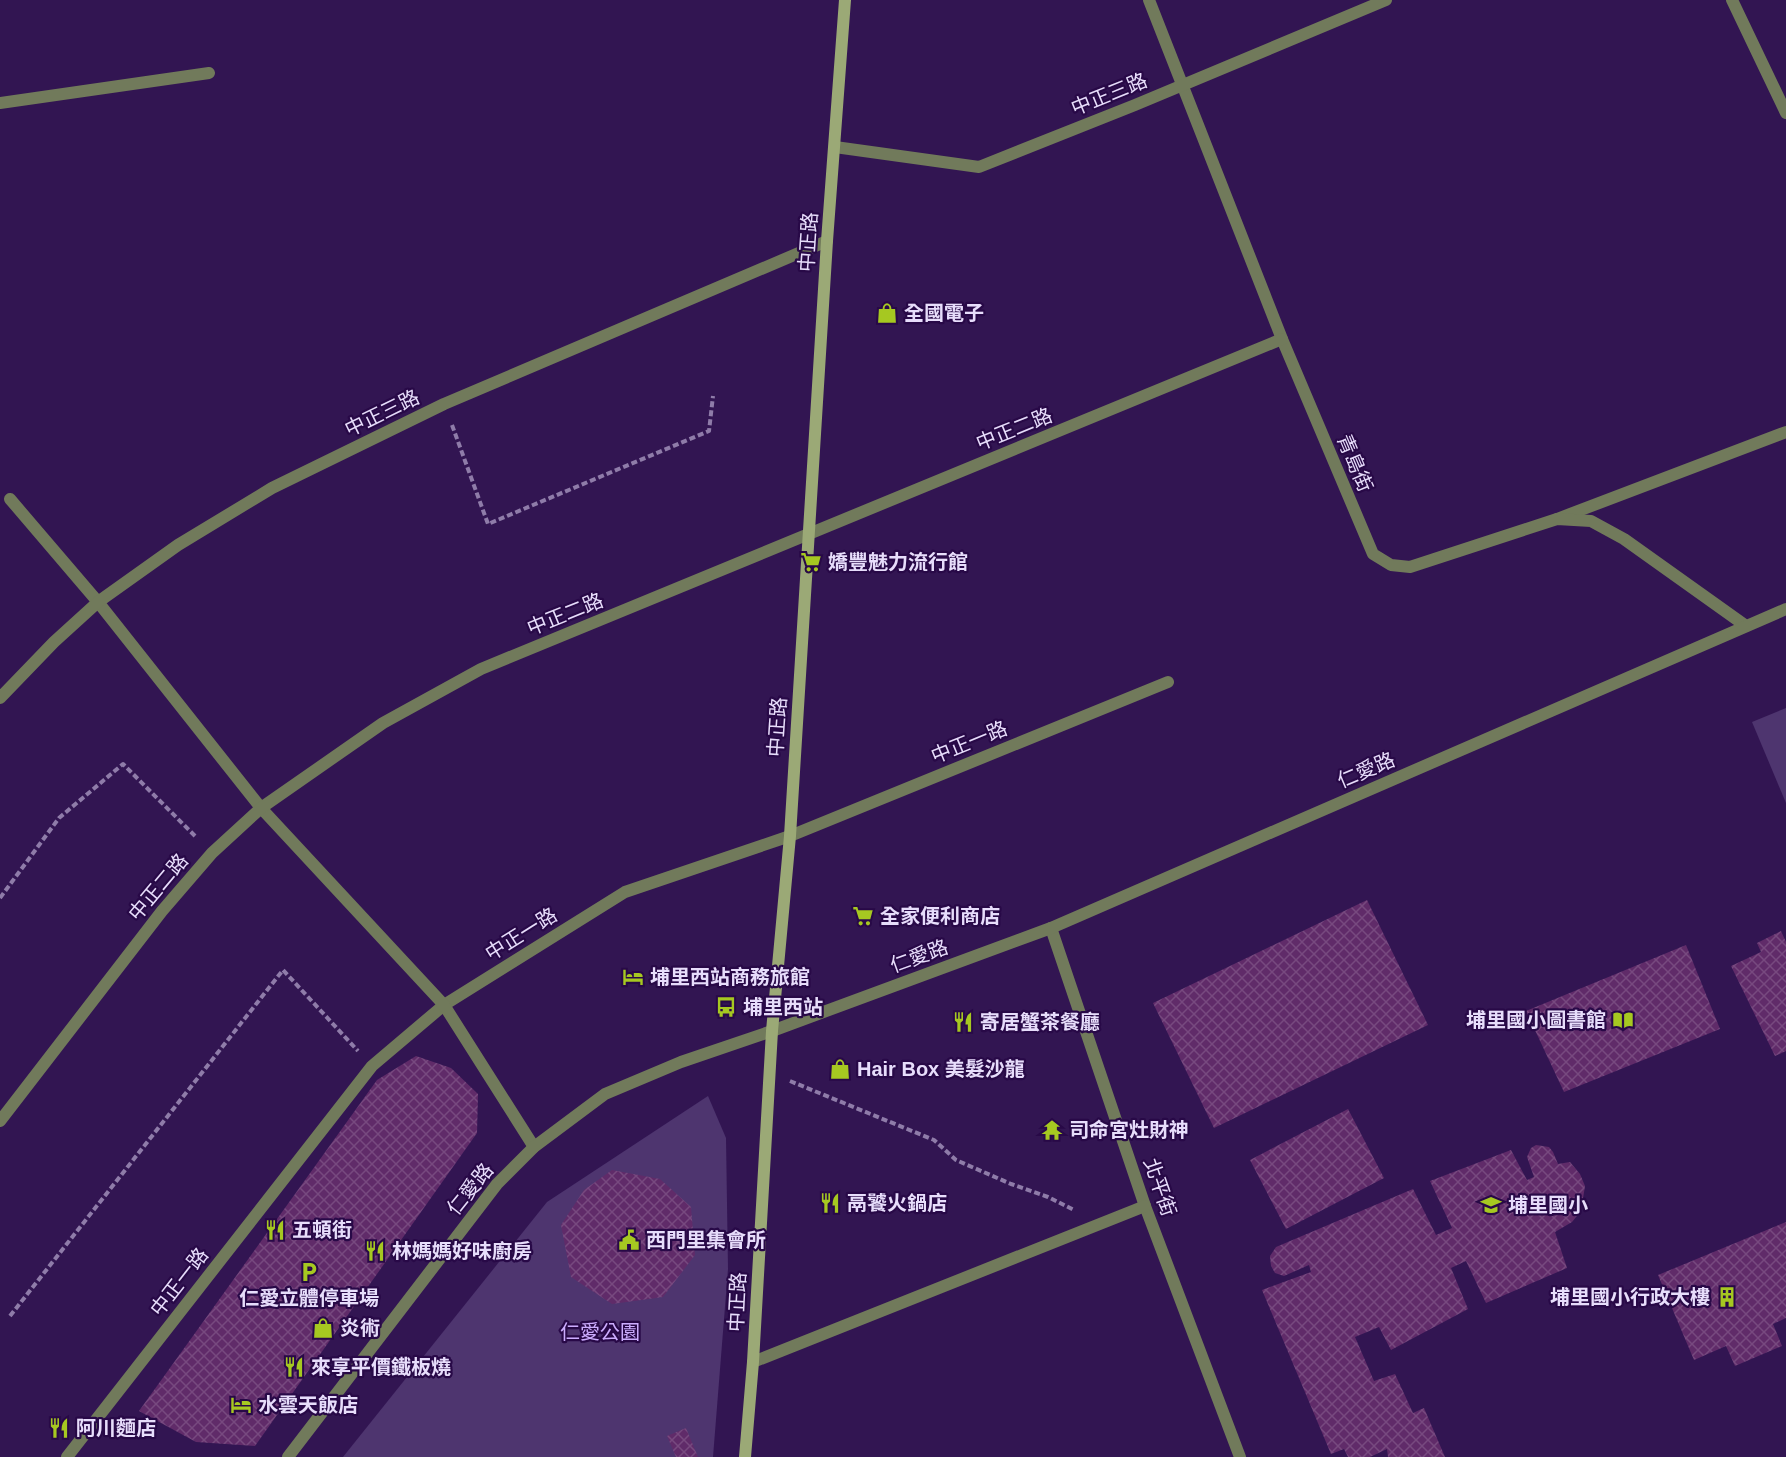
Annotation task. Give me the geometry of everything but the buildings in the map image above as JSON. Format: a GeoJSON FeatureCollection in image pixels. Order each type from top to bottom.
{"type":"FeatureCollection","features":[{"type":"Feature","properties":{"kind":"street","name":"中正路"},"geometry":{"type":"LineString","coordinates":[[745,1457],[753,1362],[772,1031],[790,836],[827,241],[846,0]]}},
{"type":"Feature","properties":{"kind":"street","name":"青島街"},"geometry":{"type":"LineString","coordinates":[[1149,0],[1282,339],[1373,554],[1391,565],[1410,567],[1557,519],[1591,521],[1624,539],[1746,626]]}},
{"type":"Feature","properties":{"kind":"street","name":"中正三路"},"geometry":{"type":"LineString","coordinates":[[835,147],[979,167],[1182,86],[1386,0]]}},
{"type":"Feature","properties":{"kind":"street"},"geometry":{"type":"LineString","coordinates":[[1732,0],[1786,113]]}},
{"type":"Feature","properties":{"kind":"street"},"geometry":{"type":"LineString","coordinates":[[0,103],[208,73]]}},
{"type":"Feature","properties":{"kind":"street","name":"中正三路"},"geometry":{"type":"LineString","coordinates":[[0,698],[54,642],[98,602],[178,544],[272,488],[444,404],[827,241]]}},
{"type":"Feature","properties":{"kind":"street","name":"中正二路"},"geometry":{"type":"LineString","coordinates":[[0,1121],[162,911],[212,853],[261,808],[383,723],[481,669],[1282,339]]}},
{"type":"Feature","properties":{"kind":"street"},"geometry":{"type":"LineString","coordinates":[[1557,519],[1786,432]]}},
{"type":"Feature","properties":{"kind":"street"},"geometry":{"type":"LineString","coordinates":[[10,499],[98,602],[261,808],[444,1005],[534,1147]]}},
{"type":"Feature","properties":{"kind":"street","name":"仁愛路"},"geometry":{"type":"LineString","coordinates":[[288,1457],[497,1184],[534,1147],[605,1094],[681,1062],[772,1031],[1051,928],[1786,609]]}},
{"type":"Feature","properties":{"kind":"street","name":"中正一路"},"geometry":{"type":"LineString","coordinates":[[67,1457],[372,1066],[444,1005],[625,892],[790,836],[1168,682]]}},
{"type":"Feature","properties":{"kind":"street","name":"北平街"},"geometry":{"type":"LineString","coordinates":[[1051,928],[1145,1206],[1240,1457]]}},
{"type":"Feature","properties":{"kind":"street"},"geometry":{"type":"LineString","coordinates":[[753,1362],[1145,1206]]}},
{"type":"Feature","properties":{"kind":"path"},"geometry":{"type":"LineString","coordinates":[[444,404],[488,524],[709,431],[712,396]]}},
{"type":"Feature","properties":{"kind":"path"},"geometry":{"type":"LineString","coordinates":[[0,898],[59,818],[123,764],[212,853]]}},
{"type":"Feature","properties":{"kind":"path"},"geometry":{"type":"LineString","coordinates":[[10,1316],[283,970],[372,1066]]}},
{"type":"Feature","properties":{"kind":"path"},"geometry":{"type":"LineString","coordinates":[[770,1073],[934,1140],[956,1160],[1011,1185],[1048,1197],[1101,1224]]}},
{"type":"Feature","properties":{"kind":"green space"},"geometry":{"type":"Polygon","coordinates":[[[1786,708],[1786,803],[1752,722],[1786,708]]]}},
{"type":"Feature","properties":{"kind":"green space","name":"仁愛公園"},"geometry":{"type":"Polygon","coordinates":[[[708,1096],[726,1138],[728,1269],[713,1457],[343,1457],[547,1202],[708,1096]]]}},
{"type":"Feature","properties":{"kind":"place","name":"全國電子"},"geometry":{"type":"Point","coordinates":[887,313]}},
{"type":"Feature","properties":{"kind":"place","name":"嬌豐魅力流行館"},"geometry":{"type":"Point","coordinates":[811,562]}},
{"type":"Feature","properties":{"kind":"place","name":"全家便利商店"},"geometry":{"type":"Point","coordinates":[863,916]}},
{"type":"Feature","properties":{"kind":"place","name":"埔里西站商務旅館"},"geometry":{"type":"Point","coordinates":[633,977]}},
{"type":"Feature","properties":{"kind":"place","name":"埔里西站"},"geometry":{"type":"Point","coordinates":[726,1007]}},
{"type":"Feature","properties":{"kind":"place","name":"埔里國小圖書館"},"geometry":{"type":"Point","coordinates":[1623,1020]}},
{"type":"Feature","properties":{"kind":"place","name":"寄居蟹茶餐廳"},"geometry":{"type":"Point","coordinates":[963,1022]}},
{"type":"Feature","properties":{"kind":"place","name":"Hair Box 美髮沙龍"},"geometry":{"type":"Point","coordinates":[840,1069]}},
{"type":"Feature","properties":{"kind":"place","name":"司命宮灶財神"},"geometry":{"type":"Point","coordinates":[1052,1130]}},
{"type":"Feature","properties":{"kind":"place","name":"鬲饕火鍋店"},"geometry":{"type":"Point","coordinates":[830,1203]}},
{"type":"Feature","properties":{"kind":"place","name":"埔里國小"},"geometry":{"type":"Point","coordinates":[1491,1205]}},
{"type":"Feature","properties":{"kind":"place","name":"五頓街"},"geometry":{"type":"Point","coordinates":[275,1230]}},
{"type":"Feature","properties":{"kind":"place","name":"西門里集會所"},"geometry":{"type":"Point","coordinates":[629,1240]}},
{"type":"Feature","properties":{"kind":"place","name":"林媽媽好味廚房"},"geometry":{"type":"Point","coordinates":[375,1251]}},
{"type":"Feature","properties":{"kind":"place","name":"仁愛立體停車場"},"geometry":{"type":"Point","coordinates":[309,1272]}},
{"type":"Feature","properties":{"kind":"place","name":"埔里國小行政大樓"},"geometry":{"type":"Point","coordinates":[1727,1297]}},
{"type":"Feature","properties":{"kind":"place","name":"炎術"},"geometry":{"type":"Point","coordinates":[323,1328]}},
{"type":"Feature","properties":{"kind":"place","name":"來享平價鐵板燒"},"geometry":{"type":"Point","coordinates":[294,1367]}},
{"type":"Feature","properties":{"kind":"place","name":"水雲天飯店"},"geometry":{"type":"Point","coordinates":[241,1405]}},
{"type":"Feature","properties":{"kind":"place","name":"阿川麵店"},"geometry":{"type":"Point","coordinates":[59,1428]}}]}
